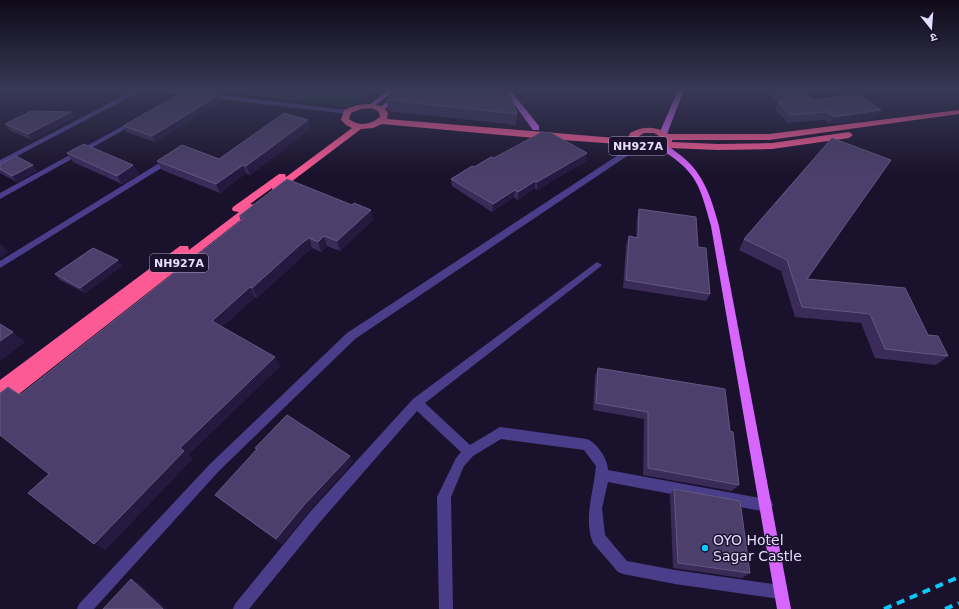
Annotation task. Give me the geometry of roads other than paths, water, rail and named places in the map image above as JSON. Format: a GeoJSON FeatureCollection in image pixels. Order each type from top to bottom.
{"type":"FeatureCollection","features":[{"type":"Feature","properties":{"kind":"highway"},"geometry":{"type":"LineString","coordinates":[[345,118],[345,120],[354,126]]}},
{"type":"Feature","properties":{"kind":"highway","name":"NH927A"},"geometry":{"type":"LineString","coordinates":[[0,388],[354,126],[369,127],[378,118]]}},
{"type":"Feature","properties":{"kind":"highway","name":"NH927A"},"geometry":{"type":"LineString","coordinates":[[408,118],[535,135],[635,141]]}},
{"type":"Feature","properties":{"kind":"highway","name":"NH927A"},"geometry":{"type":"LineString","coordinates":[[423,118],[536,128],[635,141],[652,150],[666,141],[769,137],[910,118]]}},
{"type":"Feature","properties":{"kind":"highway","name":"NH927A"},"geometry":{"type":"LineString","coordinates":[[635,141],[643,130],[650,130],[666,141],[718,147],[772,146],[888,128],[959,120]]}},
{"type":"Feature","properties":{"kind":"highway","name":"NH927A"},"geometry":{"type":"LineString","coordinates":[[0,401],[221,231],[354,126]]}},
{"type":"Feature","properties":{"kind":"main road"},"geometry":{"type":"LineString","coordinates":[[529,118],[536,128]]}},
{"type":"Feature","properties":{"kind":"main road"},"geometry":{"type":"LineString","coordinates":[[673,118],[666,141],[695,171],[703,184],[715,226],[784,609]]}},
{"type":"Feature","properties":{"kind":"street"},"geometry":{"type":"LineString","coordinates":[[0,163],[85,118]]}},
{"type":"Feature","properties":{"kind":"street"},"geometry":{"type":"LineString","coordinates":[[0,196],[140,118]]}},
{"type":"Feature","properties":{"kind":"street"},"geometry":{"type":"LineString","coordinates":[[84,609],[214,468],[351,336],[635,141]]}},
{"type":"Feature","properties":{"kind":"street"},"geometry":{"type":"LineString","coordinates":[[0,265],[179,155]]}},
{"type":"Feature","properties":{"kind":"street"},"geometry":{"type":"LineString","coordinates":[[240,609],[315,517],[417,403],[597,265]]}},
{"type":"Feature","properties":{"kind":"street"},"geometry":{"type":"LineString","coordinates":[[417,403],[468,452]]}},
{"type":"Feature","properties":{"kind":"street"},"geometry":{"type":"LineString","coordinates":[[446,609],[444,497],[460,462],[468,452],[500,433],[563,440],[587,445],[602,464],[601,484],[595,508],[598,538],[623,567],[780,592]]}},
{"type":"Feature","properties":{"kind":"street"},"geometry":{"type":"LineString","coordinates":[[602,476],[766,505]]}},
{"type":"Feature","properties":{"kind":"railway"},"geometry":{"type":"LineString","coordinates":[[884,609],[959,577]]}},
{"type":"Feature","properties":{"kind":"railway"},"geometry":{"type":"LineString","coordinates":[[945,609],[959,603]]}},
{"type":"Feature","properties":{"kind":"place","name":"OYO Hotel Sagar Castle"},"geometry":{"type":"Point","coordinates":[705,548]}}]}
